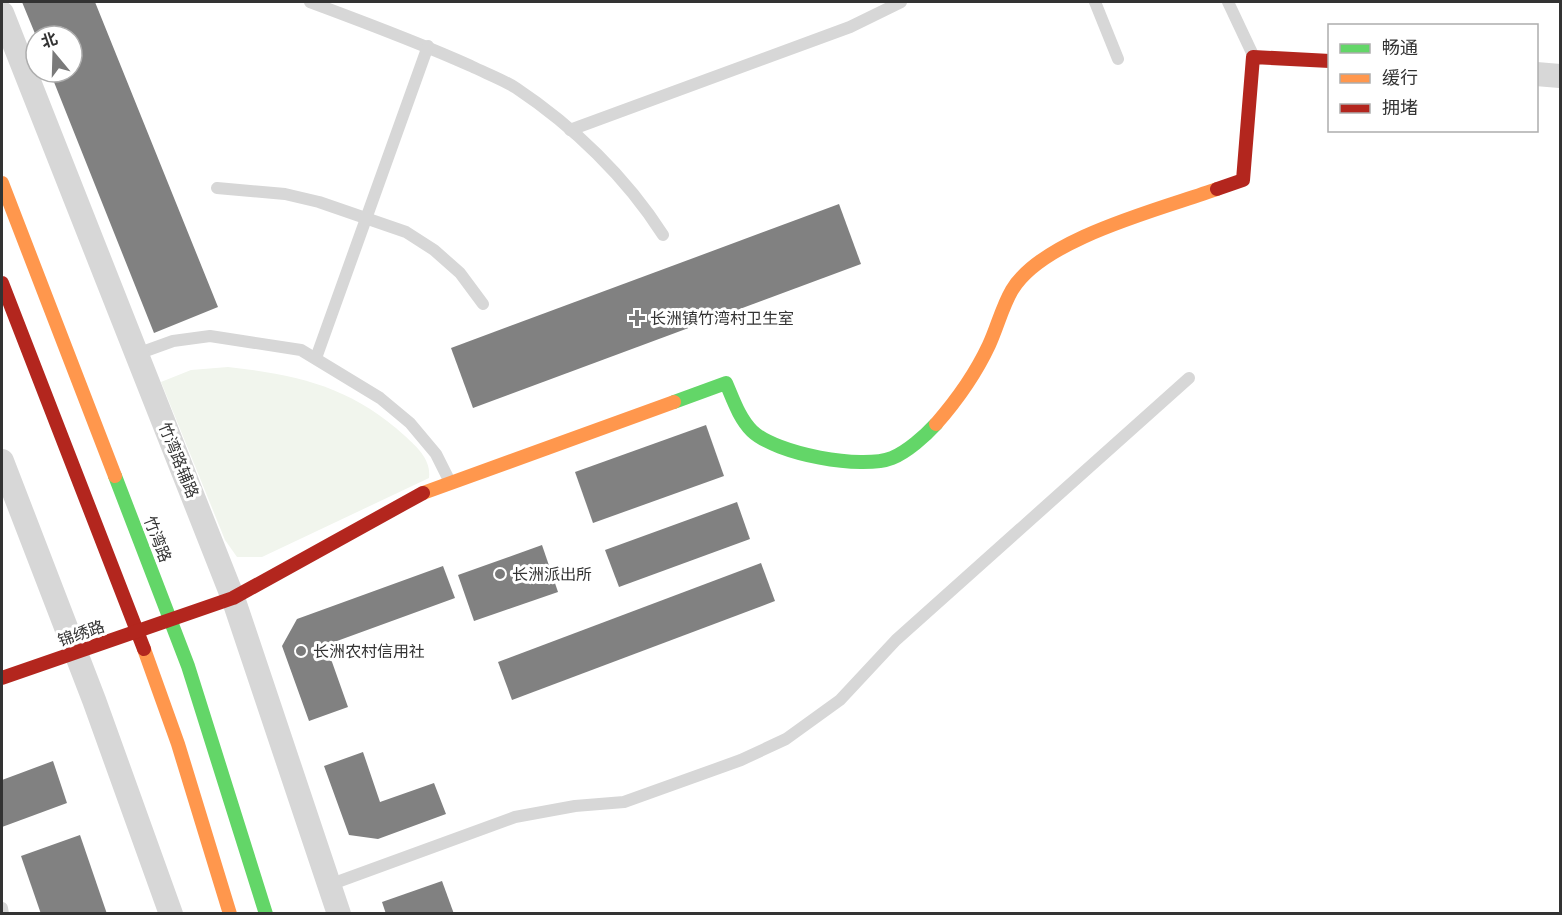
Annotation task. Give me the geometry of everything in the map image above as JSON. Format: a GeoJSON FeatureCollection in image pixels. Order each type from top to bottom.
{"type":"FeatureCollection","features":[{"type":"Feature","properties":{"kind":"main road"},"geometry":{"type":"LineString","coordinates":[[1253,57],[1328,61]]}},
{"type":"Feature","properties":{"kind":"main road","name":"锦绣路"},"geometry":{"type":"LineString","coordinates":[[2,678],[233,598],[426,491],[726,383],[741,416],[753,432],[779,446],[847,463],[892,458],[928,433],[962,394],[988,345],[1012,290],[1032,266],[1069,242],[1243,180],[1253,57]]}},
{"type":"Feature","properties":{"kind":"main road","name":"竹湾路"},"geometry":{"type":"LineString","coordinates":[[2,183],[171,619],[209,726],[266,914]]}},
{"type":"Feature","properties":{"kind":"main road"},"geometry":{"type":"LineString","coordinates":[[2,283],[137,630],[178,744],[230,914]]}},
{"type":"Feature","properties":{"kind":"street","name":"竹湾路辅路"},"geometry":{"type":"LineString","coordinates":[[2,13],[233,598],[339,914]]}},
{"type":"Feature","properties":{"kind":"street"},"geometry":{"type":"LineString","coordinates":[[1538,74],[1560,76]]}},
{"type":"Feature","properties":{"kind":"street"},"geometry":{"type":"LineString","coordinates":[[2,460],[76,652],[171,914]]}},
{"type":"Feature","properties":{"kind":"lane"},"geometry":{"type":"LineString","coordinates":[[310,2],[428,46],[514,87],[570,130],[624,183],[663,235]]}},
{"type":"Feature","properties":{"kind":"lane"},"geometry":{"type":"LineString","coordinates":[[570,130],[850,27],[901,2]]}},
{"type":"Feature","properties":{"kind":"lane"},"geometry":{"type":"LineString","coordinates":[[1095,2],[1118,59]]}},
{"type":"Feature","properties":{"kind":"lane"},"geometry":{"type":"LineString","coordinates":[[1228,2],[1253,57]]}},
{"type":"Feature","properties":{"kind":"lane"},"geometry":{"type":"LineString","coordinates":[[316,358],[428,46]]}},
{"type":"Feature","properties":{"kind":"lane"},"geometry":{"type":"LineString","coordinates":[[217,188],[285,194],[319,202],[406,232],[434,250],[460,273],[483,304]]}},
{"type":"Feature","properties":{"kind":"lane"},"geometry":{"type":"LineString","coordinates":[[137,354],[173,341],[210,336],[301,350],[380,398],[410,423],[436,454],[450,483]]}},
{"type":"Feature","properties":{"kind":"lane"},"geometry":{"type":"LineString","coordinates":[[329,885],[515,816],[575,806],[624,802],[741,760],[786,739],[840,700],[896,640],[1189,378]]}},
{"type":"Feature","properties":{"kind":"lane"},"geometry":{"type":"LineString","coordinates":[[2,908],[3,914]]}},
{"type":"Feature","properties":{"kind":"shaded area"},"geometry":{"type":"Polygon","coordinates":[[[228,367],[301,379],[323,386],[365,406],[385,419],[419,450],[426,460],[429,478],[262,557],[237,557],[225,540],[161,382],[191,370],[228,367]]]}},
{"type":"Feature","properties":{"kind":"building"},"geometry":{"type":"Polygon","coordinates":[[[22,2],[95,2],[218,307],[154,333],[55,84],[84,84],[84,24],[31,24],[22,2]]]}},
{"type":"Feature","properties":{"kind":"building"},"geometry":{"type":"Polygon","coordinates":[[[839,204],[861,264],[473,408],[451,348],[839,204]]]}},
{"type":"Feature","properties":{"kind":"building"},"geometry":{"type":"Polygon","coordinates":[[[706,425],[724,476],[593,523],[575,472],[706,425]]]}},
{"type":"Feature","properties":{"kind":"building"},"geometry":{"type":"Polygon","coordinates":[[[737,502],[750,539],[619,587],[605,550],[737,502]]]}},
{"type":"Feature","properties":{"kind":"building"},"geometry":{"type":"Polygon","coordinates":[[[542,545],[558,592],[474,621],[458,575],[542,545]]]}},
{"type":"Feature","properties":{"kind":"building"},"geometry":{"type":"Polygon","coordinates":[[[761,563],[775,601],[512,700],[498,662],[761,563]]]}},
{"type":"Feature","properties":{"kind":"building"},"geometry":{"type":"Polygon","coordinates":[[[443,566],[455,598],[326,645],[348,707],[309,721],[282,646],[297,619],[443,566]]]}},
{"type":"Feature","properties":{"kind":"building"},"geometry":{"type":"Polygon","coordinates":[[[363,752],[380,802],[434,783],[446,814],[378,839],[349,835],[324,766],[363,752]]]}},
{"type":"Feature","properties":{"kind":"building"},"geometry":{"type":"Polygon","coordinates":[[[53,761],[67,803],[2,827],[2,780],[53,761]]]}},
{"type":"Feature","properties":{"kind":"building"},"geometry":{"type":"Polygon","coordinates":[[[80,835],[107,914],[41,914],[21,856],[80,835]]]}},
{"type":"Feature","properties":{"kind":"building"},"geometry":{"type":"Polygon","coordinates":[[[442,881],[454,914],[386,914],[382,902],[442,881]]]}},
{"type":"Feature","properties":{"kind":"traffic: fast"},"geometry":{"type":"LineString","coordinates":[[674,402],[726,383],[743,420],[752,431],[780,447],[841,461],[861,462],[892,458],[904,452],[936,424]]}},
{"type":"Feature","properties":{"kind":"traffic: fast"},"geometry":{"type":"LineString","coordinates":[[115,476],[188,666],[266,914]]}},
{"type":"Feature","properties":{"kind":"traffic: slow"},"geometry":{"type":"LineString","coordinates":[[2,183],[115,476]]}},
{"type":"Feature","properties":{"kind":"traffic: slow"},"geometry":{"type":"LineString","coordinates":[[936,424],[978,367],[1008,297],[1027,272],[1049,255],[1076,240],[1136,216],[1217,189]]}},
{"type":"Feature","properties":{"kind":"traffic: slow"},"geometry":{"type":"LineString","coordinates":[[423,493],[674,402]]}},
{"type":"Feature","properties":{"kind":"traffic: slow"},"geometry":{"type":"LineString","coordinates":[[144,649],[178,744],[230,914]]}},
{"type":"Feature","properties":{"kind":"traffic: jam"},"geometry":{"type":"LineString","coordinates":[[1217,189],[1243,180],[1253,57],[1328,61]]}},
{"type":"Feature","properties":{"kind":"traffic: jam"},"geometry":{"type":"LineString","coordinates":[[2,283],[144,649]]}},
{"type":"Feature","properties":{"kind":"traffic: jam"},"geometry":{"type":"LineString","coordinates":[[2,678],[233,598],[423,493]]}},
{"type":"Feature","properties":{"kind":"place","name":"长洲镇竹湾村卫生室"},"geometry":{"type":"Point","coordinates":[637,318]}},
{"type":"Feature","properties":{"kind":"place","name":"长洲派出所"},"geometry":{"type":"Point","coordinates":[500,574]}},
{"type":"Feature","properties":{"kind":"place","name":"长洲农村信用社"},"geometry":{"type":"Point","coordinates":[301,651]}}]}
